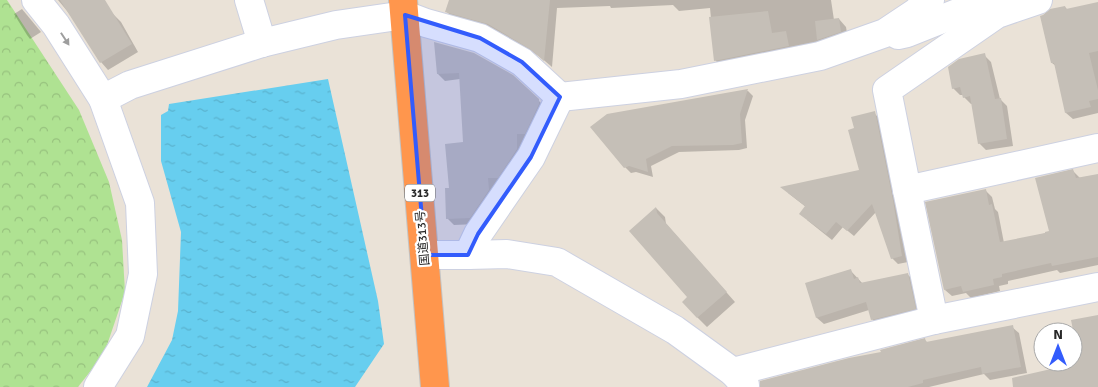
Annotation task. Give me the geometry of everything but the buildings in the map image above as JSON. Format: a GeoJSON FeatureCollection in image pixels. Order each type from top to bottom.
{"type":"FeatureCollection","features":[{"type":"Feature","properties":{"kind":"highway","name":"国道313号"},"geometry":{"type":"LineString","coordinates":[[404,7],[435,387]]}},
{"type":"Feature","properties":{"kind":"street"},"geometry":{"type":"LineString","coordinates":[[36,0],[56,25],[103,99],[140,203],[143,274],[130,336],[98,387]]}},
{"type":"Feature","properties":{"kind":"street"},"geometry":{"type":"LineString","coordinates":[[249,0],[262,43]]}},
{"type":"Feature","properties":{"kind":"street"},"geometry":{"type":"LineString","coordinates":[[103,99],[130,85],[262,43],[404,7],[426,23],[480,38],[522,62],[560,97],[681,84],[820,56],[884,33],[915,13],[930,0]]}},
{"type":"Feature","properties":{"kind":"street"},"geometry":{"type":"LineString","coordinates":[[884,33],[895,36],[907,33],[980,4],[1008,1],[1029,3]]}},
{"type":"Feature","properties":{"kind":"street"},"geometry":{"type":"LineString","coordinates":[[934,320],[888,90],[996,14],[1029,3]]}},
{"type":"Feature","properties":{"kind":"street"},"geometry":{"type":"LineString","coordinates":[[468,255],[478,234],[531,157],[560,97]]}},
{"type":"Feature","properties":{"kind":"street"},"geometry":{"type":"LineString","coordinates":[[907,190],[1098,148]]}},
{"type":"Feature","properties":{"kind":"street"},"geometry":{"type":"LineString","coordinates":[[425,255],[508,254],[557,262],[675,330],[740,379],[934,320],[1098,287]]}},
{"type":"Feature","properties":{"kind":"highlighted area"},"geometry":{"type":"Polygon","coordinates":[[[405,15],[480,38],[522,62],[560,97],[531,157],[478,234],[468,255],[425,255],[405,15]]]}},
{"type":"Feature","properties":{"kind":"green space"},"geometry":{"type":"Polygon","coordinates":[[[0,0],[7,0],[79,110],[109,182],[122,240],[125,292],[104,354],[78,387],[0,387],[0,0]]]}},
{"type":"Feature","properties":{"kind":"water"},"geometry":{"type":"Polygon","coordinates":[[[328,79],[378,301],[384,344],[355,387],[147,387],[172,340],[178,311],[181,232],[161,161],[161,115],[168,111],[169,104],[328,79]]]}}]}
